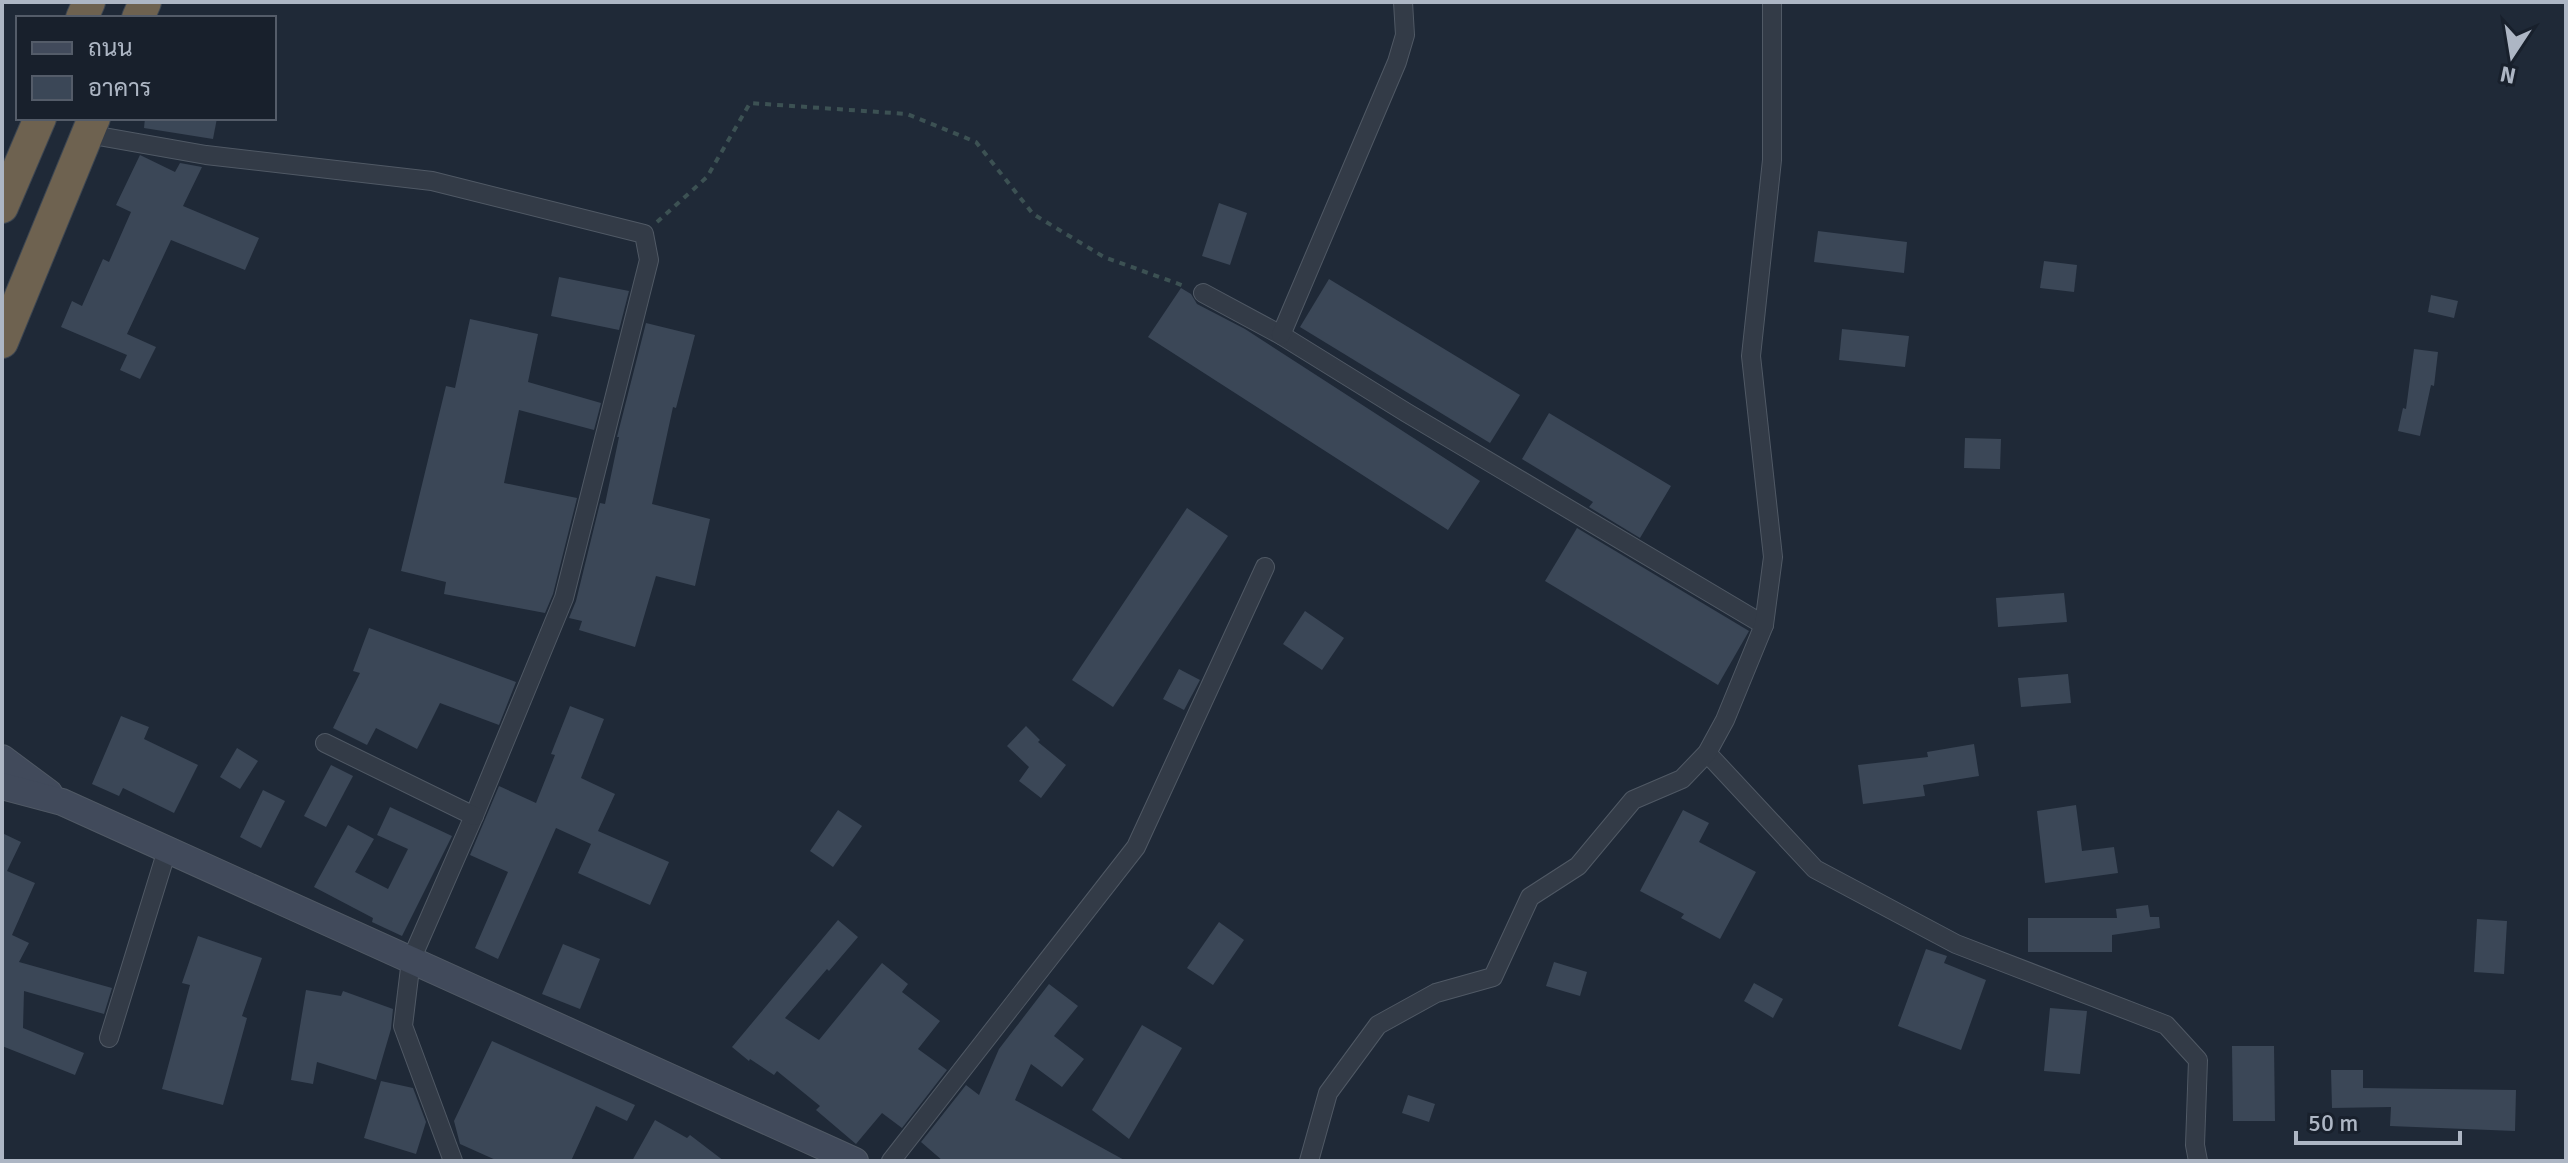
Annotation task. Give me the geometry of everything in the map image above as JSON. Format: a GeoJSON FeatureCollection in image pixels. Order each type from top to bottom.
{"type":"FeatureCollection","features":[{"type":"Feature","properties":{"kind":"highway"},"geometry":{"type":"LineString","coordinates":[[2,207],[39,120]]}},
{"type":"Feature","properties":{"kind":"highway"},"geometry":{"type":"LineString","coordinates":[[2,342],[91,126]]}},
{"type":"Feature","properties":{"kind":"street"},"geometry":{"type":"LineString","coordinates":[[1281,335],[1397,62],[1405,35],[1403,2]]}},
{"type":"Feature","properties":{"kind":"street"},"geometry":{"type":"LineString","coordinates":[[1309,1161],[1328,1093],[1378,1025],[1436,993],[1493,977],[1530,897],[1578,866],[1633,800],[1682,779],[1707,753],[1725,720],[1764,625],[1773,557],[1751,356],[1772,160],[1772,2]]}},
{"type":"Feature","properties":{"kind":"street"},"geometry":{"type":"LineString","coordinates":[[91,126],[206,155],[432,181],[644,234],[649,260],[564,598],[411,960],[403,1026],[453,1161]]}},
{"type":"Feature","properties":{"kind":"street"},"geometry":{"type":"LineString","coordinates":[[1203,293],[1281,335],[1764,625]]}},
{"type":"Feature","properties":{"kind":"street"},"geometry":{"type":"LineString","coordinates":[[891,1161],[1136,847],[1265,567]]}},
{"type":"Feature","properties":{"kind":"street"},"geometry":{"type":"LineString","coordinates":[[325,743],[474,816]]}},
{"type":"Feature","properties":{"kind":"street"},"geometry":{"type":"LineString","coordinates":[[1707,753],[1815,869],[1956,944],[2166,1025],[2198,1060],[2195,1145],[2198,1161]]}},
{"type":"Feature","properties":{"kind":"street"},"geometry":{"type":"LineString","coordinates":[[2,758],[62,802]]}},
{"type":"Feature","properties":{"kind":"street"},"geometry":{"type":"LineString","coordinates":[[2,786],[62,802],[855,1161]]}},
{"type":"Feature","properties":{"kind":"street"},"geometry":{"type":"LineString","coordinates":[[109,1038],[167,850]]}},
{"type":"Feature","properties":{"kind":"path"},"geometry":{"type":"LineString","coordinates":[[644,234],[707,177],[750,103],[907,114],[976,142],[1033,214],[1104,257],[1203,293]]}},
{"type":"Feature","properties":{"kind":"building"},"geometry":{"type":"Polygon","coordinates":[[[145,120],[217,120],[213,139],[144,128],[145,120]]]}},
{"type":"Feature","properties":{"kind":"building"},"geometry":{"type":"Polygon","coordinates":[[[140,155],[175,172],[180,163],[202,167],[183,206],[259,238],[245,270],[171,240],[127,334],[156,347],[140,379],[120,370],[127,355],[61,327],[72,301],[82,306],[103,259],[109,262],[131,212],[116,205],[140,155]]]}},
{"type":"Feature","properties":{"kind":"building"},"geometry":{"type":"Polygon","coordinates":[[[1219,203],[1247,213],[1230,265],[1202,256],[1219,203]]]}},
{"type":"Feature","properties":{"kind":"building"},"geometry":{"type":"Polygon","coordinates":[[[1818,231],[1907,242],[1904,273],[1814,262],[1818,231]]]}},
{"type":"Feature","properties":{"kind":"building"},"geometry":{"type":"Polygon","coordinates":[[[2044,261],[2077,265],[2074,292],[2040,288],[2044,261]]]}},
{"type":"Feature","properties":{"kind":"building"},"geometry":{"type":"Polygon","coordinates":[[[559,277],[629,291],[619,330],[551,316],[559,277]]]}},
{"type":"Feature","properties":{"kind":"building"},"geometry":{"type":"Polygon","coordinates":[[[1329,279],[1520,395],[1490,443],[1300,327],[1329,279]]]}},
{"type":"Feature","properties":{"kind":"building"},"geometry":{"type":"Polygon","coordinates":[[[1181,288],[1191,294],[1197,304],[1245,329],[1480,481],[1448,530],[1148,337],[1181,288]]]}},
{"type":"Feature","properties":{"kind":"building"},"geometry":{"type":"Polygon","coordinates":[[[2431,295],[2458,301],[2454,318],[2428,312],[2431,295]]]}},
{"type":"Feature","properties":{"kind":"building"},"geometry":{"type":"Polygon","coordinates":[[[470,319],[538,334],[528,382],[601,403],[594,430],[519,410],[504,483],[577,498],[553,594],[545,613],[444,594],[446,582],[401,571],[446,386],[455,388],[470,319]]]}},
{"type":"Feature","properties":{"kind":"building"},"geometry":{"type":"Polygon","coordinates":[[[646,323],[695,335],[676,408],[673,407],[652,504],[710,519],[695,586],[656,576],[635,647],[579,630],[582,621],[569,618],[600,503],[605,504],[617,437],[646,323]]]}},
{"type":"Feature","properties":{"kind":"building"},"geometry":{"type":"Polygon","coordinates":[[[1842,329],[1909,336],[1905,367],[1839,360],[1842,329]]]}},
{"type":"Feature","properties":{"kind":"building"},"geometry":{"type":"Polygon","coordinates":[[[2414,349],[2438,352],[2434,386],[2431,385],[2420,436],[2398,431],[2403,408],[2406,409],[2414,349]]]}},
{"type":"Feature","properties":{"kind":"building"},"geometry":{"type":"Polygon","coordinates":[[[1549,413],[1671,486],[1640,538],[1589,507],[1593,502],[1522,459],[1549,413]]]}},
{"type":"Feature","properties":{"kind":"building"},"geometry":{"type":"Polygon","coordinates":[[[1965,438],[2001,439],[2000,469],[1964,468],[1965,438]]]}},
{"type":"Feature","properties":{"kind":"building"},"geometry":{"type":"Polygon","coordinates":[[[1187,508],[1228,536],[1113,707],[1072,680],[1187,508]]]}},
{"type":"Feature","properties":{"kind":"building"},"geometry":{"type":"Polygon","coordinates":[[[1577,528],[1749,631],[1718,685],[1545,581],[1577,528]]]}},
{"type":"Feature","properties":{"kind":"building"},"geometry":{"type":"Polygon","coordinates":[[[2064,593],[2067,622],[1998,627],[1996,598],[2064,593]]]}},
{"type":"Feature","properties":{"kind":"building"},"geometry":{"type":"Polygon","coordinates":[[[1305,611],[1344,638],[1322,670],[1283,644],[1305,611]]]}},
{"type":"Feature","properties":{"kind":"building"},"geometry":{"type":"Polygon","coordinates":[[[369,628],[516,682],[499,725],[440,703],[417,749],[376,728],[367,745],[333,728],[360,673],[353,671],[369,628]]]}},
{"type":"Feature","properties":{"kind":"building"},"geometry":{"type":"Polygon","coordinates":[[[1179,669],[1200,680],[1184,710],[1163,699],[1179,669]]]}},
{"type":"Feature","properties":{"kind":"building"},"geometry":{"type":"Polygon","coordinates":[[[2068,674],[2071,703],[2021,707],[2018,678],[2068,674]]]}},
{"type":"Feature","properties":{"kind":"building"},"geometry":{"type":"Polygon","coordinates":[[[570,706],[604,719],[581,778],[615,794],[598,831],[669,862],[650,905],[578,873],[591,844],[556,828],[498,959],[475,948],[508,872],[470,855],[499,786],[536,803],[570,706]]]}},
{"type":"Feature","properties":{"kind":"building"},"geometry":{"type":"Polygon","coordinates":[[[121,716],[149,727],[144,739],[198,765],[174,813],[123,788],[119,796],[92,784],[121,716]]]}},
{"type":"Feature","properties":{"kind":"building"},"geometry":{"type":"Polygon","coordinates":[[[1026,726],[1040,740],[1038,742],[1066,765],[1041,798],[1019,781],[1029,767],[1007,746],[1026,726]]]}},
{"type":"Feature","properties":{"kind":"building"},"geometry":{"type":"Polygon","coordinates":[[[1974,744],[1979,776],[1923,785],[1925,796],[1863,804],[1858,765],[1928,757],[1927,752],[1974,744]]]}},
{"type":"Feature","properties":{"kind":"building"},"geometry":{"type":"Polygon","coordinates":[[[237,748],[258,761],[240,789],[220,777],[237,748]]]}},
{"type":"Feature","properties":{"kind":"building"},"geometry":{"type":"Polygon","coordinates":[[[331,765],[353,776],[326,827],[304,816],[331,765]]]}},
{"type":"Feature","properties":{"kind":"building"},"geometry":{"type":"Polygon","coordinates":[[[263,790],[285,801],[261,848],[240,837],[263,790]]]}},
{"type":"Feature","properties":{"kind":"building"},"geometry":{"type":"Polygon","coordinates":[[[2076,805],[2082,851],[2114,847],[2118,873],[2045,883],[2037,811],[2076,805]]]}},
{"type":"Feature","properties":{"kind":"building"},"geometry":{"type":"Polygon","coordinates":[[[390,807],[452,836],[402,936],[314,887],[348,825],[374,839],[355,872],[388,889],[408,849],[377,835],[390,807]]]}},
{"type":"Feature","properties":{"kind":"building"},"geometry":{"type":"Polygon","coordinates":[[[838,810],[862,826],[833,867],[810,851],[838,810]]]}},
{"type":"Feature","properties":{"kind":"building"},"geometry":{"type":"Polygon","coordinates":[[[1683,810],[1709,823],[1699,842],[1756,872],[1720,939],[1681,918],[1684,914],[1640,891],[1683,810]]]}},
{"type":"Feature","properties":{"kind":"building"},"geometry":{"type":"Polygon","coordinates":[[[2,833],[21,842],[7,871],[35,883],[12,935],[29,943],[19,962],[112,988],[104,1014],[24,991],[23,1028],[84,1053],[75,1075],[2,1046],[2,833]]]}},
{"type":"Feature","properties":{"kind":"building"},"geometry":{"type":"Polygon","coordinates":[[[2148,905],[2150,917],[2159,917],[2160,928],[2112,935],[2112,952],[2028,952],[2028,918],[2117,918],[2116,909],[2148,905]]]}},
{"type":"Feature","properties":{"kind":"building"},"geometry":{"type":"Polygon","coordinates":[[[2477,919],[2507,921],[2504,974],[2474,972],[2477,919]]]}},
{"type":"Feature","properties":{"kind":"building"},"geometry":{"type":"Polygon","coordinates":[[[838,920],[858,937],[785,1018],[819,1040],[882,963],[908,984],[902,992],[940,1021],[918,1049],[947,1070],[902,1128],[882,1113],[856,1144],[816,1110],[820,1106],[777,1071],[774,1075],[732,1047],[838,920]]]}},
{"type":"Feature","properties":{"kind":"building"},"geometry":{"type":"Polygon","coordinates":[[[1219,922],[1244,940],[1213,985],[1187,968],[1219,922]]]}},
{"type":"Feature","properties":{"kind":"building"},"geometry":{"type":"Polygon","coordinates":[[[198,936],[262,958],[242,1016],[247,1018],[223,1105],[162,1089],[190,985],[182,983],[198,936]]]}},
{"type":"Feature","properties":{"kind":"building"},"geometry":{"type":"Polygon","coordinates":[[[563,944],[600,959],[580,1009],[542,994],[563,944]]]}},
{"type":"Feature","properties":{"kind":"building"},"geometry":{"type":"Polygon","coordinates":[[[1926,949],[1947,956],[1944,963],[1986,980],[1961,1050],[1898,1026],[1926,949]]]}},
{"type":"Feature","properties":{"kind":"building"},"geometry":{"type":"Polygon","coordinates":[[[1554,962],[1587,972],[1580,996],[1546,986],[1554,962]]]}},
{"type":"Feature","properties":{"kind":"building"},"geometry":{"type":"Polygon","coordinates":[[[1754,983],[1783,999],[1773,1018],[1744,1001],[1754,983]]]}},
{"type":"Feature","properties":{"kind":"building"},"geometry":{"type":"Polygon","coordinates":[[[1049,984],[1078,1006],[1054,1036],[1084,1059],[1062,1087],[1031,1064],[1015,1100],[1126,1161],[943,1161],[921,1142],[966,1085],[979,1095],[999,1049],[1049,984]]]}},
{"type":"Feature","properties":{"kind":"building"},"geometry":{"type":"Polygon","coordinates":[[[306,990],[341,996],[343,991],[393,1009],[391,1029],[376,1080],[317,1062],[313,1084],[291,1080],[306,990]]]}},
{"type":"Feature","properties":{"kind":"building"},"geometry":{"type":"Polygon","coordinates":[[[2050,1008],[2087,1011],[2080,1074],[2044,1071],[2050,1008]]]}},
{"type":"Feature","properties":{"kind":"building"},"geometry":{"type":"Polygon","coordinates":[[[1142,1025],[1182,1048],[1129,1139],[1092,1110],[1142,1025]]]}},
{"type":"Feature","properties":{"kind":"building"},"geometry":{"type":"Polygon","coordinates":[[[492,1041],[635,1105],[627,1121],[596,1106],[571,1161],[498,1161],[460,1144],[454,1121],[492,1041]]]}},
{"type":"Feature","properties":{"kind":"building"},"geometry":{"type":"Polygon","coordinates":[[[2232,1046],[2274,1046],[2275,1121],[2233,1121],[2232,1046]]]}},
{"type":"Feature","properties":{"kind":"building"},"geometry":{"type":"Polygon","coordinates":[[[2331,1070],[2363,1070],[2363,1088],[2516,1090],[2515,1131],[2390,1126],[2391,1107],[2332,1108],[2331,1070]]]}},
{"type":"Feature","properties":{"kind":"building"},"geometry":{"type":"Polygon","coordinates":[[[381,1081],[413,1088],[426,1122],[416,1154],[364,1138],[381,1081]]]}},
{"type":"Feature","properties":{"kind":"building"},"geometry":{"type":"Polygon","coordinates":[[[1408,1095],[1435,1104],[1429,1122],[1402,1113],[1408,1095]]]}},
{"type":"Feature","properties":{"kind":"building"},"geometry":{"type":"Polygon","coordinates":[[[655,1120],[687,1138],[690,1135],[724,1161],[632,1161],[655,1120]]]}}]}
